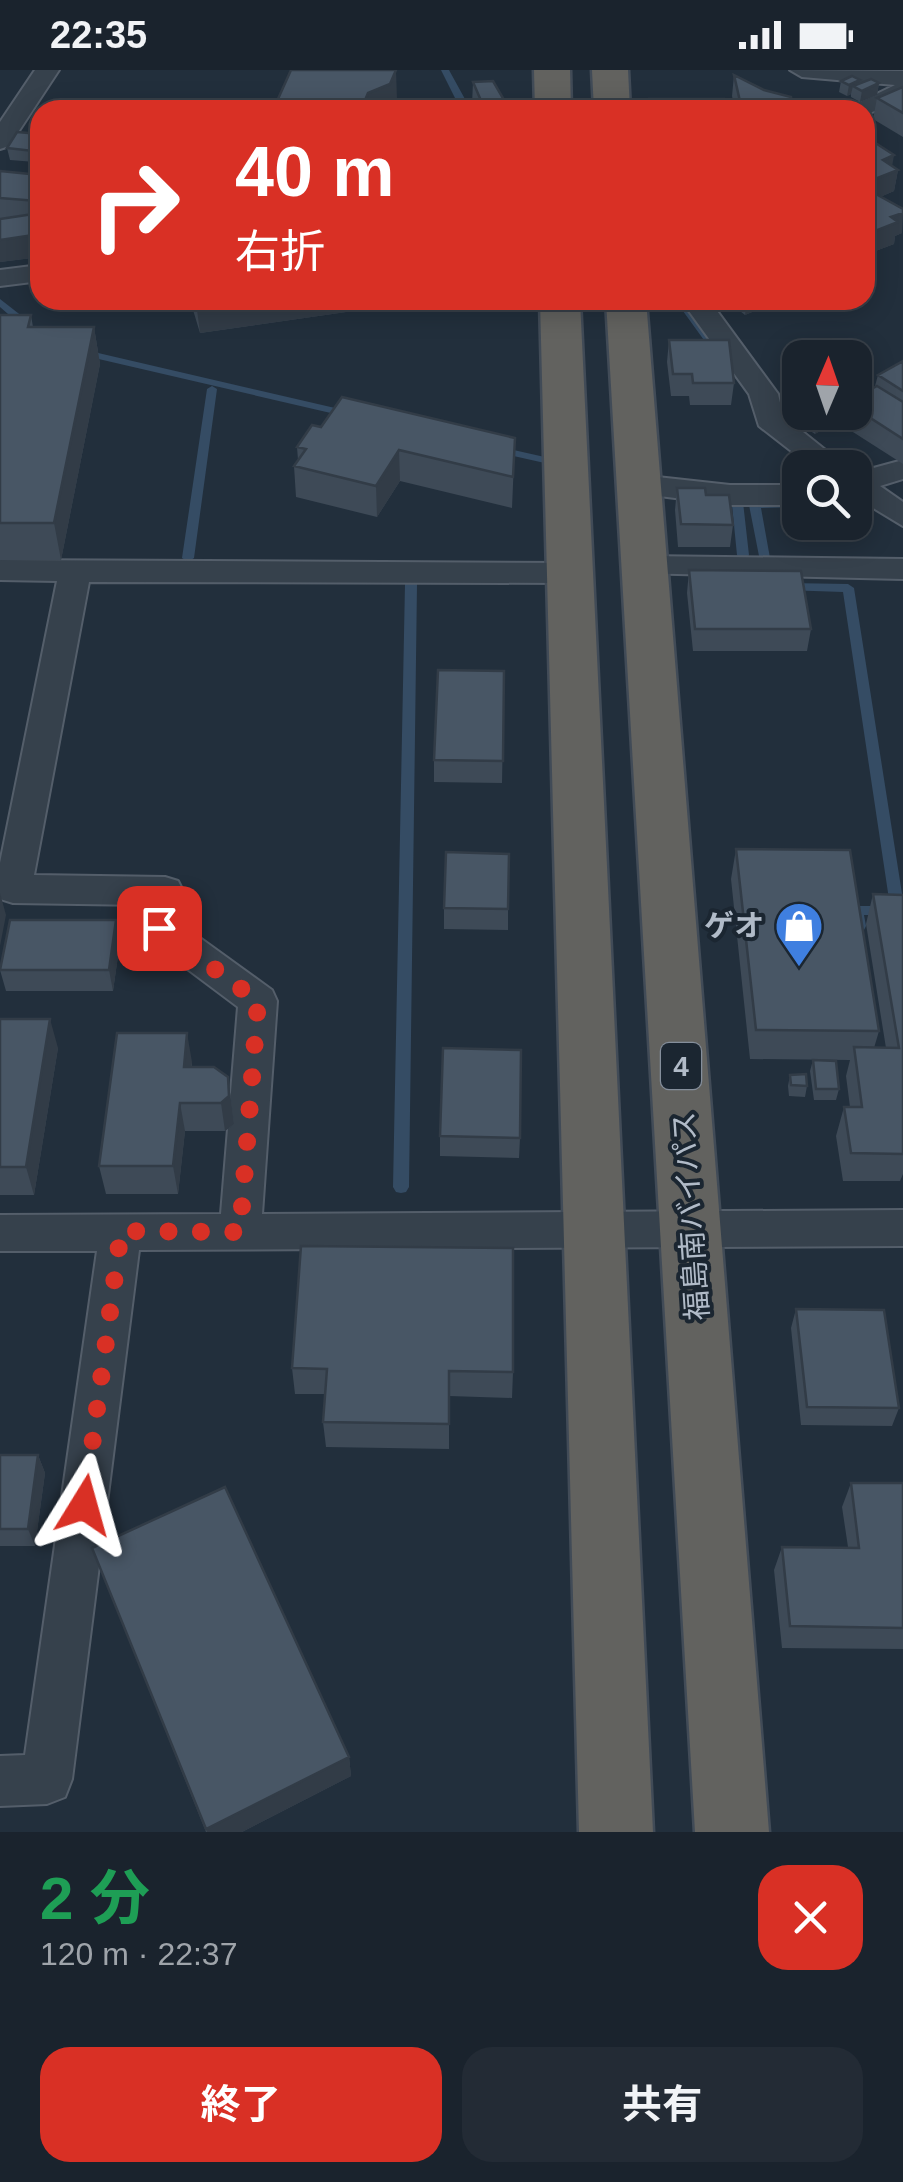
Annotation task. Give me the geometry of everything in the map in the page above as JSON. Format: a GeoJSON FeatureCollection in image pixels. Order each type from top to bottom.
{"type":"FeatureCollection","features":[{"type":"Feature","properties":{"kind":"highway"},"geometry":{"type":"LineString","coordinates":[[552,70],[553,100]]}},
{"type":"Feature","properties":{"kind":"highway"},"geometry":{"type":"LineString","coordinates":[[610,70],[612,100]]}},
{"type":"Feature","properties":{"kind":"highway"},"geometry":{"type":"LineString","coordinates":[[560,310],[591,1232],[616,1832]]}},
{"type":"Feature","properties":{"kind":"highway","name":"福島南バイパス"},"geometry":{"type":"LineString","coordinates":[[627,310],[732,1832]]}},
{"type":"Feature","properties":{"kind":"street"},"geometry":{"type":"LineString","coordinates":[[0,142],[48,70]]}},
{"type":"Feature","properties":{"kind":"street"},"geometry":{"type":"LineString","coordinates":[[802,70],[903,78]]}},
{"type":"Feature","properties":{"kind":"street"},"geometry":{"type":"LineString","coordinates":[[875,102],[903,90]]}},
{"type":"Feature","properties":{"kind":"street"},"geometry":{"type":"LineString","coordinates":[[0,278],[30,274]]}},
{"type":"Feature","properties":{"kind":"street"},"geometry":{"type":"LineString","coordinates":[[704,310],[763,394],[769,420],[809,450]]}},
{"type":"Feature","properties":{"kind":"street"},"geometry":{"type":"LineString","coordinates":[[872,478],[903,469]]}},
{"type":"Feature","properties":{"kind":"street"},"geometry":{"type":"LineString","coordinates":[[639,485],[730,495],[782,495]]}},
{"type":"Feature","properties":{"kind":"street"},"geometry":{"type":"LineString","coordinates":[[872,495],[903,516]]}},
{"type":"Feature","properties":{"kind":"street"},"geometry":{"type":"LineString","coordinates":[[645,566],[903,569]]}},
{"type":"Feature","properties":{"kind":"street"},"geometry":{"type":"LineString","coordinates":[[0,570],[569,573]]}},
{"type":"Feature","properties":{"kind":"street"},"geometry":{"type":"LineString","coordinates":[[75,571],[13,890],[165,891],[159,928],[258,1001],[240,1232]]}},
{"type":"Feature","properties":{"kind":"street"},"geometry":{"type":"LineString","coordinates":[[0,1233],[903,1228]]}},
{"type":"Feature","properties":{"kind":"street"},"geometry":{"type":"LineString","coordinates":[[0,1781],[47,1779],[121,1231]]}},
{"type":"Feature","properties":{"kind":"building"},"geometry":{"type":"Polygon","coordinates":[[[291,70],[396,70],[390,84],[368,93],[365,100],[278,100],[291,70]]]}},
{"type":"Feature","properties":{"kind":"building"},"geometry":{"type":"Polygon","coordinates":[[[734,75],[791,100],[740,100],[734,75]]]}},
{"type":"Feature","properties":{"kind":"building"},"geometry":{"type":"Polygon","coordinates":[[[852,76],[860,80],[849,85],[841,81],[852,76]]]}},
{"type":"Feature","properties":{"kind":"building"},"geometry":{"type":"Polygon","coordinates":[[[871,79],[879,83],[862,91],[853,86],[871,79]]]}},
{"type":"Feature","properties":{"kind":"building"},"geometry":{"type":"Polygon","coordinates":[[[493,81],[504,100],[481,100],[473,82],[493,81]]]}},
{"type":"Feature","properties":{"kind":"building"},"geometry":{"type":"Polygon","coordinates":[[[903,87],[903,113],[877,98],[903,87]]]}},
{"type":"Feature","properties":{"kind":"building"},"geometry":{"type":"Polygon","coordinates":[[[649,99],[724,100],[649,100],[649,99]]]}},
{"type":"Feature","properties":{"kind":"building"},"geometry":{"type":"Polygon","coordinates":[[[17,132],[30,133],[30,151],[7,148],[17,132]]]}},
{"type":"Feature","properties":{"kind":"building"},"geometry":{"type":"Polygon","coordinates":[[[875,143],[894,155],[883,160],[898,170],[875,179],[875,143]]]}},
{"type":"Feature","properties":{"kind":"building"},"geometry":{"type":"Polygon","coordinates":[[[0,171],[30,174],[30,200],[0,198],[0,171]]]}},
{"type":"Feature","properties":{"kind":"building"},"geometry":{"type":"Polygon","coordinates":[[[875,194],[903,209],[903,213],[891,217],[898,222],[875,231],[875,194]]]}},
{"type":"Feature","properties":{"kind":"building"},"geometry":{"type":"Polygon","coordinates":[[[30,214],[30,236],[0,240],[0,219],[30,214]]]}},
{"type":"Feature","properties":{"kind":"building"},"geometry":{"type":"Polygon","coordinates":[[[0,315],[31,315],[28,327],[94,327],[54,523],[0,523],[0,315]]]}},
{"type":"Feature","properties":{"kind":"building"},"geometry":{"type":"Polygon","coordinates":[[[669,340],[729,340],[734,383],[693,383],[692,374],[673,374],[669,340]]]}},
{"type":"Feature","properties":{"kind":"building"},"geometry":{"type":"Polygon","coordinates":[[[903,361],[903,391],[878,375],[903,361]]]}},
{"type":"Feature","properties":{"kind":"building"},"geometry":{"type":"Polygon","coordinates":[[[877,386],[903,402],[903,439],[872,419],[872,389],[877,386]]]}},
{"type":"Feature","properties":{"kind":"building"},"geometry":{"type":"Polygon","coordinates":[[[342,397],[515,438],[513,477],[399,450],[376,486],[294,466],[306,449],[297,447],[312,425],[321,427],[342,397]]]}},
{"type":"Feature","properties":{"kind":"building"},"geometry":{"type":"Polygon","coordinates":[[[677,488],[705,488],[706,495],[729,495],[733,525],[681,524],[677,488]]]}},
{"type":"Feature","properties":{"kind":"building"},"geometry":{"type":"Polygon","coordinates":[[[689,570],[801,571],[811,629],[695,629],[689,570]]]}},
{"type":"Feature","properties":{"kind":"building"},"geometry":{"type":"Polygon","coordinates":[[[438,670],[504,671],[503,761],[434,760],[438,670]]]}},
{"type":"Feature","properties":{"kind":"building","name":"ゲオ"},"geometry":{"type":"Polygon","coordinates":[[[736,849],[850,850],[879,1031],[756,1030],[736,849]]]}},
{"type":"Feature","properties":{"kind":"building"},"geometry":{"type":"Polygon","coordinates":[[[446,852],[509,854],[508,909],[444,908],[446,852]]]}},
{"type":"Feature","properties":{"kind":"building"},"geometry":{"type":"Polygon","coordinates":[[[873,894],[903,895],[903,1154],[851,1153],[844,1107],[862,1107],[854,1047],[899,1048],[873,894]]]}},
{"type":"Feature","properties":{"kind":"building"},"geometry":{"type":"Polygon","coordinates":[[[10,920],[116,920],[109,970],[0,970],[10,920]]]}},
{"type":"Feature","properties":{"kind":"building"},"geometry":{"type":"Polygon","coordinates":[[[0,1019],[50,1019],[26,1167],[0,1167],[0,1019]]]}},
{"type":"Feature","properties":{"kind":"building"},"geometry":{"type":"Polygon","coordinates":[[[117,1033],[187,1033],[184,1067],[214,1067],[228,1077],[229,1096],[221,1103],[180,1103],[173,1166],[99,1166],[117,1033]]]}},
{"type":"Feature","properties":{"kind":"building"},"geometry":{"type":"Polygon","coordinates":[[[443,1048],[521,1050],[520,1138],[440,1136],[443,1048]]]}},
{"type":"Feature","properties":{"kind":"building"},"geometry":{"type":"Polygon","coordinates":[[[813,1060],[836,1061],[839,1089],[816,1089],[813,1060]]]}},
{"type":"Feature","properties":{"kind":"building"},"geometry":{"type":"Polygon","coordinates":[[[806,1074],[807,1086],[791,1085],[790,1075],[806,1074]]]}},
{"type":"Feature","properties":{"kind":"building"},"geometry":{"type":"Polygon","coordinates":[[[301,1246],[513,1248],[513,1372],[449,1371],[449,1424],[323,1422],[327,1369],[292,1368],[301,1246]]]}},
{"type":"Feature","properties":{"kind":"building"},"geometry":{"type":"Polygon","coordinates":[[[796,1309],[884,1310],[899,1408],[807,1407],[796,1309]]]}},
{"type":"Feature","properties":{"kind":"building"},"geometry":{"type":"Polygon","coordinates":[[[0,1455],[38,1455],[28,1529],[0,1529],[0,1455]]]}},
{"type":"Feature","properties":{"kind":"building"},"geometry":{"type":"Polygon","coordinates":[[[851,1483],[903,1483],[903,1628],[790,1626],[782,1547],[859,1548],[851,1483]]]}},
{"type":"Feature","properties":{"kind":"building"},"geometry":{"type":"Polygon","coordinates":[[[225,1487],[349,1757],[206,1829],[92,1548],[225,1487]]]}},
{"type":"Feature","properties":{"kind":"waterway"},"geometry":{"type":"LineString","coordinates":[[445,70],[461,100]]}},
{"type":"Feature","properties":{"kind":"waterway"},"geometry":{"type":"LineString","coordinates":[[0,302],[28,326]]}},
{"type":"Feature","properties":{"kind":"waterway"},"geometry":{"type":"LineString","coordinates":[[687,310],[718,352]]}},
{"type":"Feature","properties":{"kind":"waterway"},"geometry":{"type":"LineString","coordinates":[[81,352],[348,414]]}},
{"type":"Feature","properties":{"kind":"waterway"},"geometry":{"type":"LineString","coordinates":[[188,558],[212,389]]}},
{"type":"Feature","properties":{"kind":"waterway"},"geometry":{"type":"LineString","coordinates":[[500,450],[558,463]]}},
{"type":"Feature","properties":{"kind":"waterway"},"geometry":{"type":"LineString","coordinates":[[721,501],[737,502],[743,555]]}},
{"type":"Feature","properties":{"kind":"waterway"},"geometry":{"type":"LineString","coordinates":[[764,558],[755,505],[782,504]]}},
{"type":"Feature","properties":{"kind":"waterway"},"geometry":{"type":"LineString","coordinates":[[401,1187],[411,584]]}},
{"type":"Feature","properties":{"kind":"waterway"},"geometry":{"type":"LineString","coordinates":[[788,587],[848,588],[898,911],[857,910],[859,926]]}},
{"type":"Feature","properties":{"kind":"place","name":"ゲオ"},"geometry":{"type":"Point","coordinates":[799,968]}},
{"type":"Feature","properties":{"kind":"route"},"geometry":{"type":"LineString","coordinates":[[84,1505],[121,1231],[240,1232],[258,1001],[159,928]]}}]}
